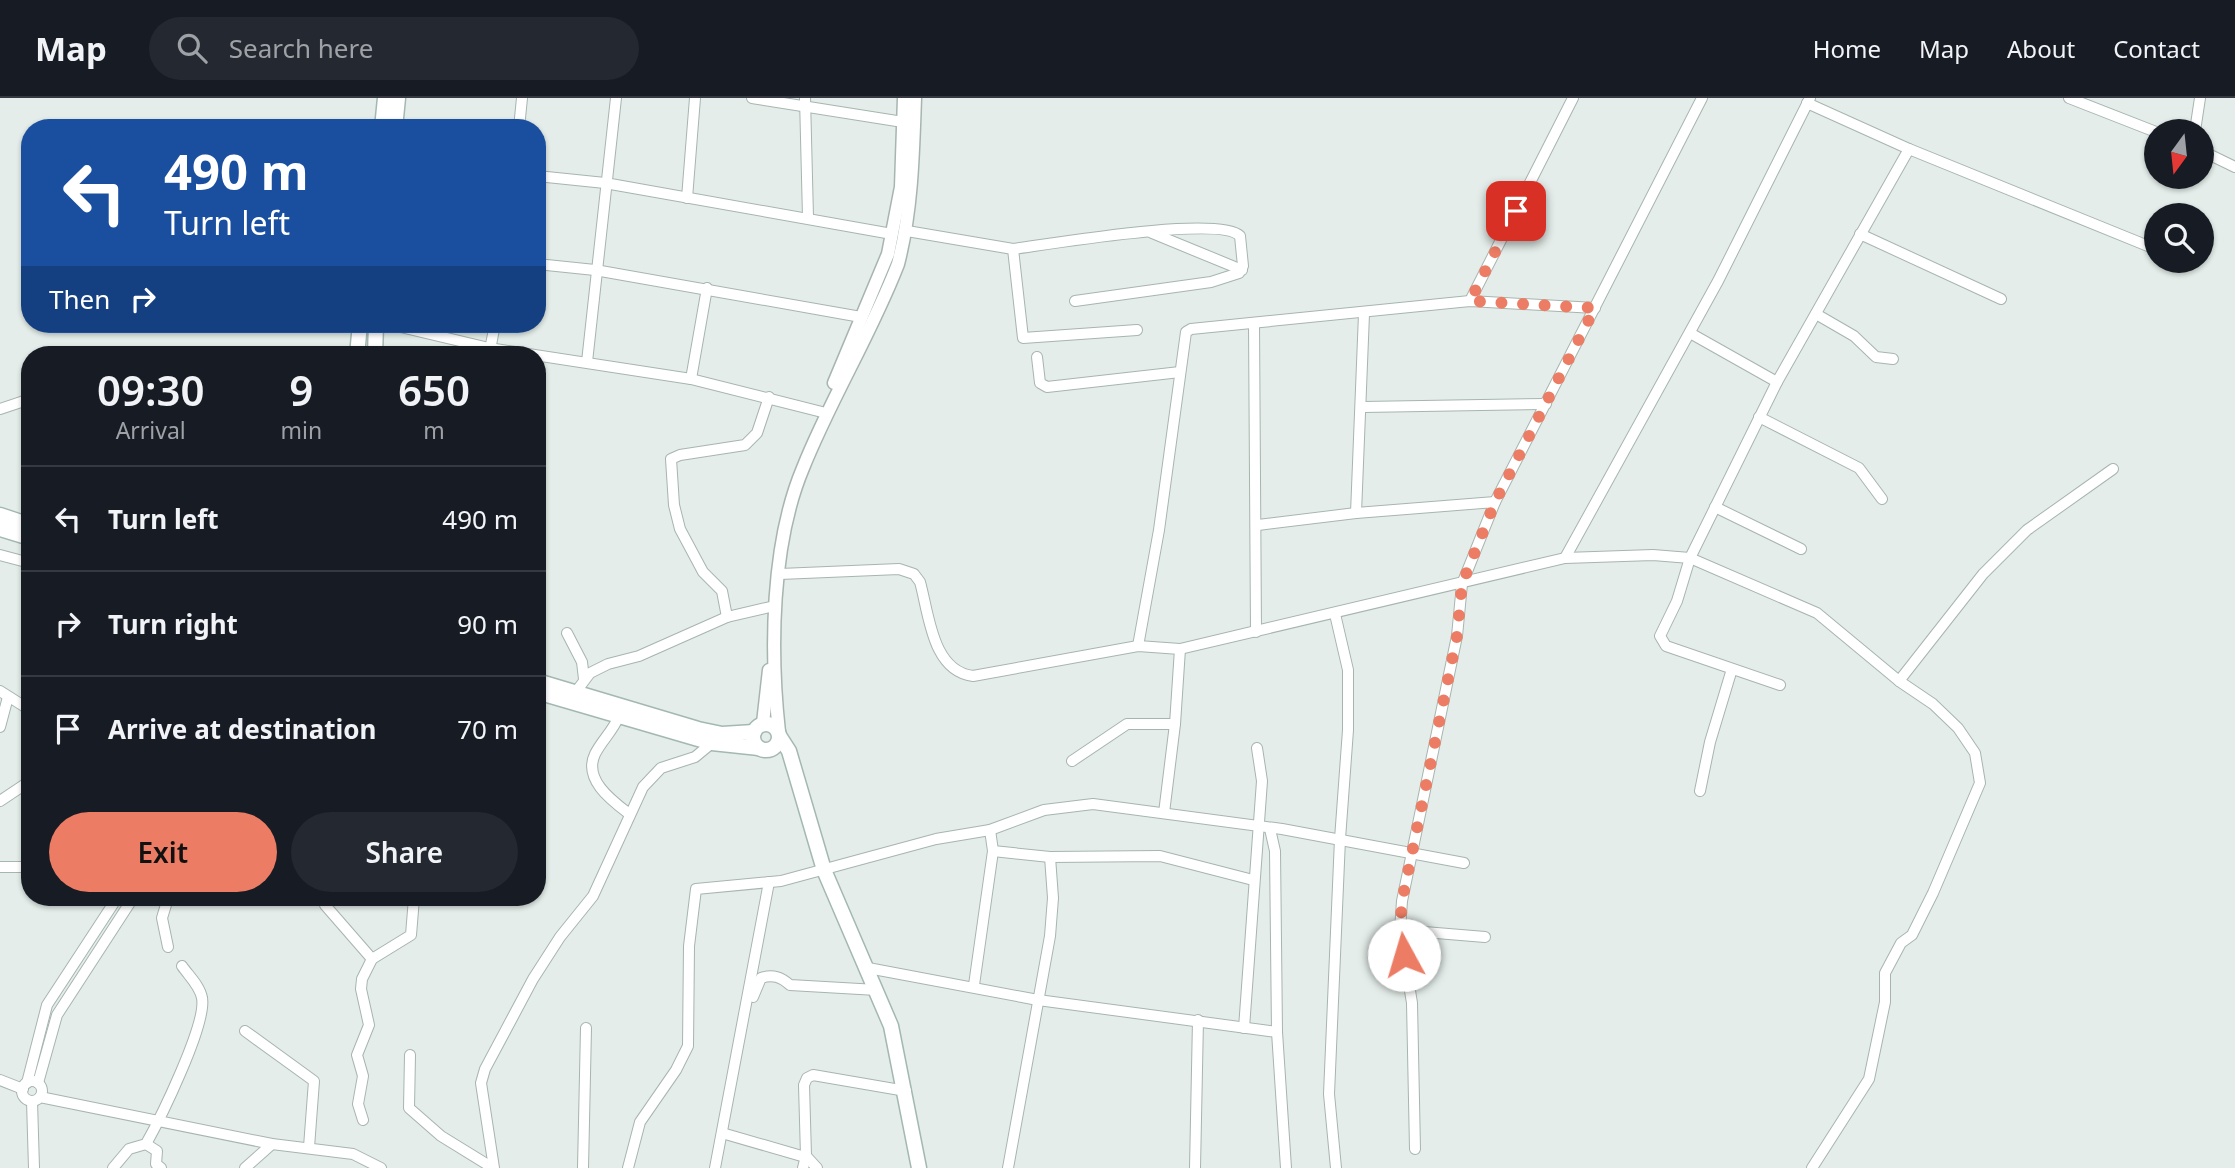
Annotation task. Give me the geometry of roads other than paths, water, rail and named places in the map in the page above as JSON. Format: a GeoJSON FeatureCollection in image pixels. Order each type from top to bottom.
{"type":"FeatureCollection","features":[{"type":"Feature","properties":{"kind":"main road"},"geometry":{"type":"LineString","coordinates":[[383,119],[385,98]]}},
{"type":"Feature","properties":{"kind":"main road"},"geometry":{"type":"LineString","coordinates":[[396,119],[398,98]]}},
{"type":"Feature","properties":{"kind":"main road"},"geometry":{"type":"LineString","coordinates":[[0,515],[21,522]]}},
{"type":"Feature","properties":{"kind":"main road"},"geometry":{"type":"LineString","coordinates":[[0,529],[21,535]]}},
{"type":"Feature","properties":{"kind":"main road"},"geometry":{"type":"LineString","coordinates":[[546,684],[722,734],[773,725],[772,742]]}},
{"type":"Feature","properties":{"kind":"main road"},"geometry":{"type":"LineString","coordinates":[[546,695],[712,743],[772,742]]}},
{"type":"Feature","properties":{"kind":"main road"},"geometry":{"type":"LineString","coordinates":[[758,727],[753,739],[772,742],[789,751],[792,769],[824,870],[891,1026],[906,1091],[919,1168]]}},
{"type":"Feature","properties":{"kind":"street"},"geometry":{"type":"LineString","coordinates":[[520,119],[522,98]]}},
{"type":"Feature","properties":{"kind":"street"},"geometry":{"type":"LineString","coordinates":[[587,362],[616,98]]}},
{"type":"Feature","properties":{"kind":"street"},"geometry":{"type":"LineString","coordinates":[[687,198],[695,98]]}},
{"type":"Feature","properties":{"kind":"street"},"geometry":{"type":"LineString","coordinates":[[752,98],[805,103],[903,122]]}},
{"type":"Feature","properties":{"kind":"street"},"geometry":{"type":"LineString","coordinates":[[758,727],[769,666],[770,607],[778,532],[795,465],[822,412],[873,292],[892,234],[901,187],[904,98]]}},
{"type":"Feature","properties":{"kind":"street"},"geometry":{"type":"LineString","coordinates":[[772,742],[780,574],[787,521],[801,470],[883,301],[907,231],[915,98]]}},
{"type":"Feature","properties":{"kind":"street"},"geometry":{"type":"LineString","coordinates":[[1470,301],[1573,98]]}},
{"type":"Feature","properties":{"kind":"street"},"geometry":{"type":"LineString","coordinates":[[1415,1149],[1412,1003],[1400,930],[1402,901],[1457,636],[1462,584],[1495,502],[1702,98]]}},
{"type":"Feature","properties":{"kind":"street"},"geometry":{"type":"LineString","coordinates":[[2069,98],[2144,127]]}},
{"type":"Feature","properties":{"kind":"street"},"geometry":{"type":"LineString","coordinates":[[2196,119],[2200,98]]}},
{"type":"Feature","properties":{"kind":"street"},"geometry":{"type":"LineString","coordinates":[[1565,558],[1690,332],[1809,101],[1909,149],[2144,244]]}},
{"type":"Feature","properties":{"kind":"street"},"geometry":{"type":"LineString","coordinates":[[805,103],[808,217]]}},
{"type":"Feature","properties":{"kind":"street"},"geometry":{"type":"LineString","coordinates":[[1780,685],[1661,642],[1660,636],[1677,601],[1690,558],[1759,417],[1909,149]]}},
{"type":"Feature","properties":{"kind":"street"},"geometry":{"type":"LineString","coordinates":[[2214,157],[2235,167]]}},
{"type":"Feature","properties":{"kind":"street"},"geometry":{"type":"LineString","coordinates":[[546,177],[605,183],[892,234]]}},
{"type":"Feature","properties":{"kind":"street"},"geometry":{"type":"LineString","coordinates":[[907,231],[1013,249],[1148,231],[1224,227],[1240,236],[1242,270]]}},
{"type":"Feature","properties":{"kind":"street"},"geometry":{"type":"LineString","coordinates":[[1148,231],[1242,270]]}},
{"type":"Feature","properties":{"kind":"street"},"geometry":{"type":"LineString","coordinates":[[1860,234],[2001,299]]}},
{"type":"Feature","properties":{"kind":"street"},"geometry":{"type":"LineString","coordinates":[[1013,249],[1021,338],[1137,330]]}},
{"type":"Feature","properties":{"kind":"street"},"geometry":{"type":"LineString","coordinates":[[546,265],[707,288],[861,317]]}},
{"type":"Feature","properties":{"kind":"street"},"geometry":{"type":"LineString","coordinates":[[1075,301],[1210,282],[1242,270]]}},
{"type":"Feature","properties":{"kind":"street"},"geometry":{"type":"LineString","coordinates":[[691,379],[707,288]]}},
{"type":"Feature","properties":{"kind":"street"},"geometry":{"type":"LineString","coordinates":[[1138,646],[1158,530],[1186,332],[1191,329],[1364,314],[1470,301],[1595,308]]}},
{"type":"Feature","properties":{"kind":"street"},"geometry":{"type":"LineString","coordinates":[[1356,513],[1363,407],[1364,314]]}},
{"type":"Feature","properties":{"kind":"street"},"geometry":{"type":"LineString","coordinates":[[1816,314],[1854,336],[1876,357],[1893,359]]}},
{"type":"Feature","properties":{"kind":"street"},"geometry":{"type":"LineString","coordinates":[[1254,324],[1258,525],[1256,632]]}},
{"type":"Feature","properties":{"kind":"street"},"geometry":{"type":"LineString","coordinates":[[1690,332],[1777,382]]}},
{"type":"Feature","properties":{"kind":"street"},"geometry":{"type":"LineString","coordinates":[[422,333],[470,346]]}},
{"type":"Feature","properties":{"kind":"street"},"geometry":{"type":"LineString","coordinates":[[546,357],[691,379],[822,412]]}},
{"type":"Feature","properties":{"kind":"street"},"geometry":{"type":"LineString","coordinates":[[1037,357],[1040,383],[1047,387],[1180,372]]}},
{"type":"Feature","properties":{"kind":"street"},"geometry":{"type":"LineString","coordinates":[[727,617],[722,591],[702,572],[680,529],[674,505],[671,459],[680,455],[745,445],[757,433],[769,397]]}},
{"type":"Feature","properties":{"kind":"street"},"geometry":{"type":"LineString","coordinates":[[0,409],[21,402]]}},
{"type":"Feature","properties":{"kind":"street"},"geometry":{"type":"LineString","coordinates":[[1363,407],[1546,404]]}},
{"type":"Feature","properties":{"kind":"street"},"geometry":{"type":"LineString","coordinates":[[1759,417],[1859,468],[1882,499]]}},
{"type":"Feature","properties":{"kind":"street"},"geometry":{"type":"LineString","coordinates":[[1899,681],[1983,574],[2027,530],[2113,469]]}},
{"type":"Feature","properties":{"kind":"street"},"geometry":{"type":"LineString","coordinates":[[1258,525],[1356,513],[1495,502]]}},
{"type":"Feature","properties":{"kind":"street"},"geometry":{"type":"LineString","coordinates":[[1715,507],[1801,549]]}},
{"type":"Feature","properties":{"kind":"street"},"geometry":{"type":"LineString","coordinates":[[0,555],[21,561]]}},
{"type":"Feature","properties":{"kind":"street"},"geometry":{"type":"LineString","coordinates":[[780,574],[899,569],[914,574],[920,582],[942,659],[949,668],[967,675],[1138,646],[1180,649],[1565,558],[1653,555],[1690,558],[1817,613],[1899,681],[1933,704],[1958,728],[1975,752],[1980,783],[1933,893],[1912,935],[1901,943],[1885,973],[1885,1002],[1869,1079],[1812,1168]]}},
{"type":"Feature","properties":{"kind":"street"},"geometry":{"type":"LineString","coordinates":[[575,693],[584,679],[608,664],[639,656],[727,617],[770,607]]}},
{"type":"Feature","properties":{"kind":"street"},"geometry":{"type":"LineString","coordinates":[[1335,614],[1348,670],[1348,730],[1340,839],[1329,1094],[1336,1168]]}},
{"type":"Feature","properties":{"kind":"street"},"geometry":{"type":"LineString","coordinates":[[567,633],[582,662],[584,679]]}},
{"type":"Feature","properties":{"kind":"street"},"geometry":{"type":"LineString","coordinates":[[1164,813],[1175,724],[1180,649]]}},
{"type":"Feature","properties":{"kind":"street"},"geometry":{"type":"LineString","coordinates":[[1700,792],[1710,742],[1732,669]]}},
{"type":"Feature","properties":{"kind":"street"},"geometry":{"type":"LineString","coordinates":[[0,727],[4,694],[21,704]]}},
{"type":"Feature","properties":{"kind":"street"},"geometry":{"type":"LineString","coordinates":[[619,716],[613,732],[594,757],[592,768],[608,798],[628,813]]}},
{"type":"Feature","properties":{"kind":"street"},"geometry":{"type":"LineString","coordinates":[[1072,761],[1127,724],[1175,724]]}},
{"type":"Feature","properties":{"kind":"street"},"geometry":{"type":"LineString","coordinates":[[493,1168],[481,1076],[533,979],[560,937],[593,896],[628,813],[643,787],[661,768],[695,757],[712,743]]}},
{"type":"Feature","properties":{"kind":"street"},"geometry":{"type":"LineString","coordinates":[[1244,1028],[1262,781],[1257,748]]}},
{"type":"Feature","properties":{"kind":"street"},"geometry":{"type":"LineString","coordinates":[[0,801],[21,787]]}},
{"type":"Feature","properties":{"kind":"street"},"geometry":{"type":"LineString","coordinates":[[628,1168],[640,1122],[676,1070],[688,1046],[689,946],[696,889],[769,882],[936,839],[990,830],[1044,810],[1093,804],[1340,839],[1464,863]]}},
{"type":"Feature","properties":{"kind":"street"},"geometry":{"type":"LineString","coordinates":[[1270,829],[1276,863],[1277,1032],[1286,1168]]}},
{"type":"Feature","properties":{"kind":"street"},"geometry":{"type":"LineString","coordinates":[[974,985],[993,851],[990,830]]}},
{"type":"Feature","properties":{"kind":"street"},"geometry":{"type":"LineString","coordinates":[[993,851],[1050,857],[1160,856],[1253,880]]}},
{"type":"Feature","properties":{"kind":"street"},"geometry":{"type":"LineString","coordinates":[[1008,1168],[1050,936],[1053,898],[1050,857]]}},
{"type":"Feature","properties":{"kind":"street"},"geometry":{"type":"LineString","coordinates":[[0,867],[21,866]]}},
{"type":"Feature","properties":{"kind":"street"},"geometry":{"type":"LineString","coordinates":[[715,1168],[769,882]]}},
{"type":"Feature","properties":{"kind":"street"},"geometry":{"type":"LineString","coordinates":[[30,1085],[36,1040],[47,1005],[112,906]]}},
{"type":"Feature","properties":{"kind":"street"},"geometry":{"type":"LineString","coordinates":[[128,906],[57,1015],[24,1096],[272,1144],[354,1154],[381,1168]]}},
{"type":"Feature","properties":{"kind":"street"},"geometry":{"type":"LineString","coordinates":[[166,906],[162,918],[168,947]]}},
{"type":"Feature","properties":{"kind":"street"},"geometry":{"type":"LineString","coordinates":[[326,906],[372,960]]}},
{"type":"Feature","properties":{"kind":"street"},"geometry":{"type":"LineString","coordinates":[[363,1121],[358,1104],[363,1076],[357,1055],[369,1025],[360,989],[362,979],[372,960],[411,934],[413,906]]}},
{"type":"Feature","properties":{"kind":"street"},"geometry":{"type":"LineString","coordinates":[[1400,930],[1485,937]]}},
{"type":"Feature","properties":{"kind":"street"},"geometry":{"type":"LineString","coordinates":[[113,1168],[129,1149],[146,1144],[159,1120],[202,1007],[203,999],[197,986],[182,966]]}},
{"type":"Feature","properties":{"kind":"street"},"geometry":{"type":"LineString","coordinates":[[868,968],[974,985],[1038,1000],[1277,1032]]}},
{"type":"Feature","properties":{"kind":"street"},"geometry":{"type":"LineString","coordinates":[[745,1019],[761,978],[769,975],[783,978],[790,985],[877,990]]}},
{"type":"Feature","properties":{"kind":"street"},"geometry":{"type":"LineString","coordinates":[[1195,1168],[1198,1020]]}},
{"type":"Feature","properties":{"kind":"street"},"geometry":{"type":"LineString","coordinates":[[583,1168],[586,1028]]}},
{"type":"Feature","properties":{"kind":"street"},"geometry":{"type":"LineString","coordinates":[[244,1031],[314,1082],[309,1147]]}},
{"type":"Feature","properties":{"kind":"street"},"geometry":{"type":"LineString","coordinates":[[410,1055],[409,1108],[441,1136],[493,1168]]}},
{"type":"Feature","properties":{"kind":"street"},"geometry":{"type":"LineString","coordinates":[[803,1168],[804,1085],[807,1078],[813,1075],[906,1091]]}},
{"type":"Feature","properties":{"kind":"street"},"geometry":{"type":"LineString","coordinates":[[0,1080],[42,1090],[36,1099],[34,1168]]}},
{"type":"Feature","properties":{"kind":"street"},"geometry":{"type":"LineString","coordinates":[[722,1133],[805,1156],[817,1168]]}},
{"type":"Feature","properties":{"kind":"street"},"geometry":{"type":"LineString","coordinates":[[146,1144],[158,1151],[156,1164],[161,1168]]}},
{"type":"Feature","properties":{"kind":"street"},"geometry":{"type":"LineString","coordinates":[[245,1168],[272,1144]]}}]}
